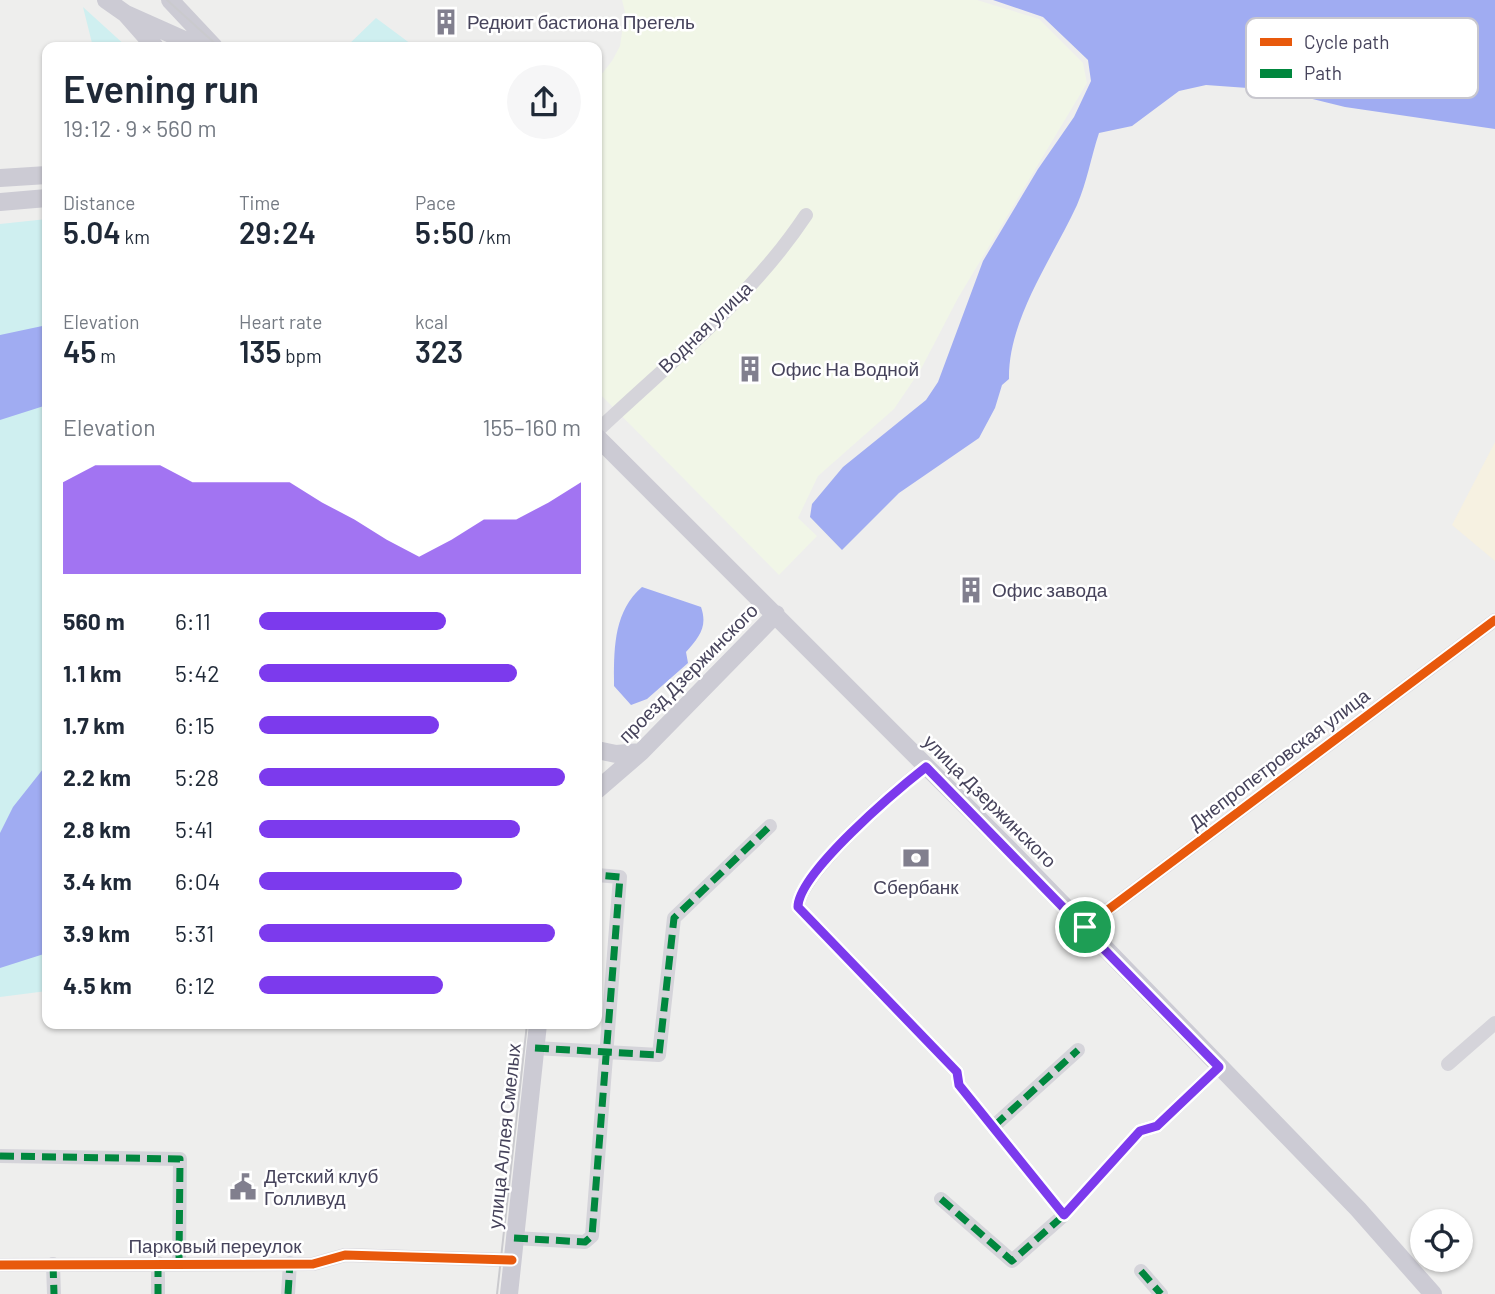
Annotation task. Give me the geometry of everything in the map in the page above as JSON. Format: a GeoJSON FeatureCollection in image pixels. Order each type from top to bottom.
{"type":"FeatureCollection","features":[{"type":"Feature","properties":{"kind":"main road"},"geometry":{"type":"LineString","coordinates":[[106,0],[126,14],[189,42]]}},
{"type":"Feature","properties":{"kind":"main road"},"geometry":{"type":"LineString","coordinates":[[170,0],[209,42]]}},
{"type":"Feature","properties":{"kind":"main road"},"geometry":{"type":"LineString","coordinates":[[126,14],[151,42]]}},
{"type":"Feature","properties":{"kind":"main road"},"geometry":{"type":"LineString","coordinates":[[0,178],[42,175]]}},
{"type":"Feature","properties":{"kind":"main road"},"geometry":{"type":"LineString","coordinates":[[0,202],[42,198]]}},
{"type":"Feature","properties":{"kind":"main road","name":"улица Дзержинского"},"geometry":{"type":"LineString","coordinates":[[602,442],[1085,927],[1358,1209],[1433,1294]]}},
{"type":"Feature","properties":{"kind":"main road","name":"проезд Дзержинского"},"geometry":{"type":"LineString","coordinates":[[602,786],[640,752],[776,614]]}},
{"type":"Feature","properties":{"kind":"main road"},"geometry":{"type":"LineString","coordinates":[[602,751],[624,754],[640,752]]}},
{"type":"Feature","properties":{"kind":"main road","name":"улица Аллея Смелых"},"geometry":{"type":"LineString","coordinates":[[509,1294],[537,1029]]}},
{"type":"Feature","properties":{"kind":"street","name":"Водная улица"},"geometry":{"type":"LineString","coordinates":[[602,426],[735,299],[787,244],[806,215]]}},
{"type":"Feature","properties":{"kind":"street","name":"Днепропетровская улица"},"geometry":{"type":"LineString","coordinates":[[1085,927],[1495,620]]}},
{"type":"Feature","properties":{"kind":"street"},"geometry":{"type":"LineString","coordinates":[[926,767],[837,847],[804,889],[798,907],[957,1072],[959,1085],[1064,1215]]}},
{"type":"Feature","properties":{"kind":"street"},"geometry":{"type":"LineString","coordinates":[[535,1048],[659,1055],[674,918],[770,826]]}},
{"type":"Feature","properties":{"kind":"street"},"geometry":{"type":"LineString","coordinates":[[514,1238],[585,1242],[592,1236],[620,877],[602,876]]}},
{"type":"Feature","properties":{"kind":"street"},"geometry":{"type":"LineString","coordinates":[[1447,1064],[1495,1023]]}},
{"type":"Feature","properties":{"kind":"street"},"geometry":{"type":"LineString","coordinates":[[994,1126],[1078,1050]]}},
{"type":"Feature","properties":{"kind":"street"},"geometry":{"type":"LineString","coordinates":[[941,1199],[1012,1261],[1064,1215],[1140,1131],[1157,1126],[1219,1067]]}},
{"type":"Feature","properties":{"kind":"street"},"geometry":{"type":"LineString","coordinates":[[0,1156],[180,1158],[178,1263]]}},
{"type":"Feature","properties":{"kind":"street","name":"Парковый переулок"},"geometry":{"type":"LineString","coordinates":[[0,1265],[313,1264],[345,1255],[512,1260]]}},
{"type":"Feature","properties":{"kind":"street"},"geometry":{"type":"LineString","coordinates":[[158,1263],[158,1294]]}},
{"type":"Feature","properties":{"kind":"street"},"geometry":{"type":"LineString","coordinates":[[53,1264],[54,1294]]}},
{"type":"Feature","properties":{"kind":"street"},"geometry":{"type":"LineString","coordinates":[[288,1294],[290,1264]]}},
{"type":"Feature","properties":{"kind":"street"},"geometry":{"type":"LineString","coordinates":[[1141,1271],[1161,1294]]}},
{"type":"Feature","properties":{"kind":"shaded area"},"geometry":{"type":"Polygon","coordinates":[[[622,0],[977,0],[1039,19],[1083,63],[1087,83],[958,298],[921,369],[894,409],[818,476],[798,518],[817,536],[779,575],[602,396],[602,74],[620,46],[625,12],[622,0]]]}},
{"type":"Feature","properties":{"kind":"shaded area"},"geometry":{"type":"Polygon","coordinates":[[[83,7],[122,42],[92,42],[83,7]]]}},
{"type":"Feature","properties":{"kind":"shaded area"},"geometry":{"type":"Polygon","coordinates":[[[376,18],[408,42],[351,42],[376,18]]]}},
{"type":"Feature","properties":{"kind":"shaded area"},"geometry":{"type":"Polygon","coordinates":[[[42,220],[42,992],[0,997],[0,224],[42,220]]]}},
{"type":"Feature","properties":{"kind":"shaded area"},"geometry":{"type":"Polygon","coordinates":[[[1495,442],[1495,561],[1452,525],[1495,442]]]}},
{"type":"Feature","properties":{"kind":"water"},"geometry":{"type":"Polygon","coordinates":[[[993,0],[1495,0],[1495,129],[1345,107],[1308,98],[1478,98],[1478,18],[1246,18],[1246,88],[1206,85],[1179,91],[1132,126],[1099,133],[1077,205],[1023,312],[1011,357],[1009,379],[1002,385],[995,408],[979,438],[899,493],[842,550],[810,517],[812,504],[843,467],[926,400],[938,382],[983,261],[1038,169],[1074,117],[1091,81],[1088,60],[1043,17],[993,0]]]}},
{"type":"Feature","properties":{"kind":"water"},"geometry":{"type":"Polygon","coordinates":[[[42,326],[42,407],[0,420],[0,335],[42,326]]]}},
{"type":"Feature","properties":{"kind":"water"},"geometry":{"type":"Polygon","coordinates":[[[642,587],[701,607],[703,626],[686,652],[688,663],[647,699],[631,705],[614,686],[615,645],[625,608],[642,587]]]}},
{"type":"Feature","properties":{"kind":"water"},"geometry":{"type":"Polygon","coordinates":[[[42,770],[42,955],[0,968],[0,833],[13,807],[42,770]]]}},
{"type":"Feature","properties":{"kind":"tram line"},"geometry":{"type":"LineString","coordinates":[[167,0],[213,42]]}},
{"type":"Feature","properties":{"kind":"tram line"},"geometry":{"type":"LineString","coordinates":[[497,1294],[526,1029]]}},
{"type":"Feature","properties":{"kind":"marked path"},"geometry":{"type":"LineString","coordinates":[[535,1048],[659,1055],[674,918],[770,826]]}},
{"type":"Feature","properties":{"kind":"marked path"},"geometry":{"type":"LineString","coordinates":[[514,1238],[585,1242],[592,1236],[620,877],[602,875]]}},
{"type":"Feature","properties":{"kind":"marked path"},"geometry":{"type":"LineString","coordinates":[[994,1126],[1078,1050]]}},
{"type":"Feature","properties":{"kind":"marked path"},"geometry":{"type":"LineString","coordinates":[[0,1156],[180,1159],[179,1263]]}},
{"type":"Feature","properties":{"kind":"marked path"},"geometry":{"type":"LineString","coordinates":[[941,1199],[1012,1261],[1064,1215]]}},
{"type":"Feature","properties":{"kind":"marked path"},"geometry":{"type":"LineString","coordinates":[[158,1263],[158,1294]]}},
{"type":"Feature","properties":{"kind":"marked path"},"geometry":{"type":"LineString","coordinates":[[288,1294],[290,1263]]}},
{"type":"Feature","properties":{"kind":"marked path"},"geometry":{"type":"LineString","coordinates":[[53,1264],[54,1294]]}},
{"type":"Feature","properties":{"kind":"marked path"},"geometry":{"type":"LineString","coordinates":[[1141,1271],[1161,1294]]}},
{"type":"Feature","properties":{"kind":"cycle path"},"geometry":{"type":"LineString","coordinates":[[1085,927],[1495,620]]}},
{"type":"Feature","properties":{"kind":"cycle path"},"geometry":{"type":"LineString","coordinates":[[926,767],[873,812],[831,854],[802,892],[798,907],[957,1072],[959,1085],[1064,1215],[1140,1131],[1157,1126],[1219,1067]]}},
{"type":"Feature","properties":{"kind":"cycle path"},"geometry":{"type":"LineString","coordinates":[[0,1265],[313,1264],[345,1255],[512,1260]]}},
{"type":"Feature","properties":{"kind":"place","name":"Редюит бастиона Прегель"},"geometry":{"type":"Point","coordinates":[446,22]}},
{"type":"Feature","properties":{"kind":"place","name":"Офис На Водной"},"geometry":{"type":"Point","coordinates":[750,369]}},
{"type":"Feature","properties":{"kind":"place","name":"Офис завода"},"geometry":{"type":"Point","coordinates":[971,590]}},
{"type":"Feature","properties":{"kind":"place","name":"Сбербанк"},"geometry":{"type":"Point","coordinates":[916,858]}},
{"type":"Feature","properties":{"kind":"place","name":"Детский клуб Голливуд"},"geometry":{"type":"Point","coordinates":[243,1187]}},
{"type":"Feature","properties":{"kind":"route"},"geometry":{"type":"LineString","coordinates":[[926,767],[1085,927],[1219,1067],[1157,1126],[1140,1131],[1064,1215],[959,1085],[957,1072],[798,907],[798,900],[837,847],[926,767]]}}]}
